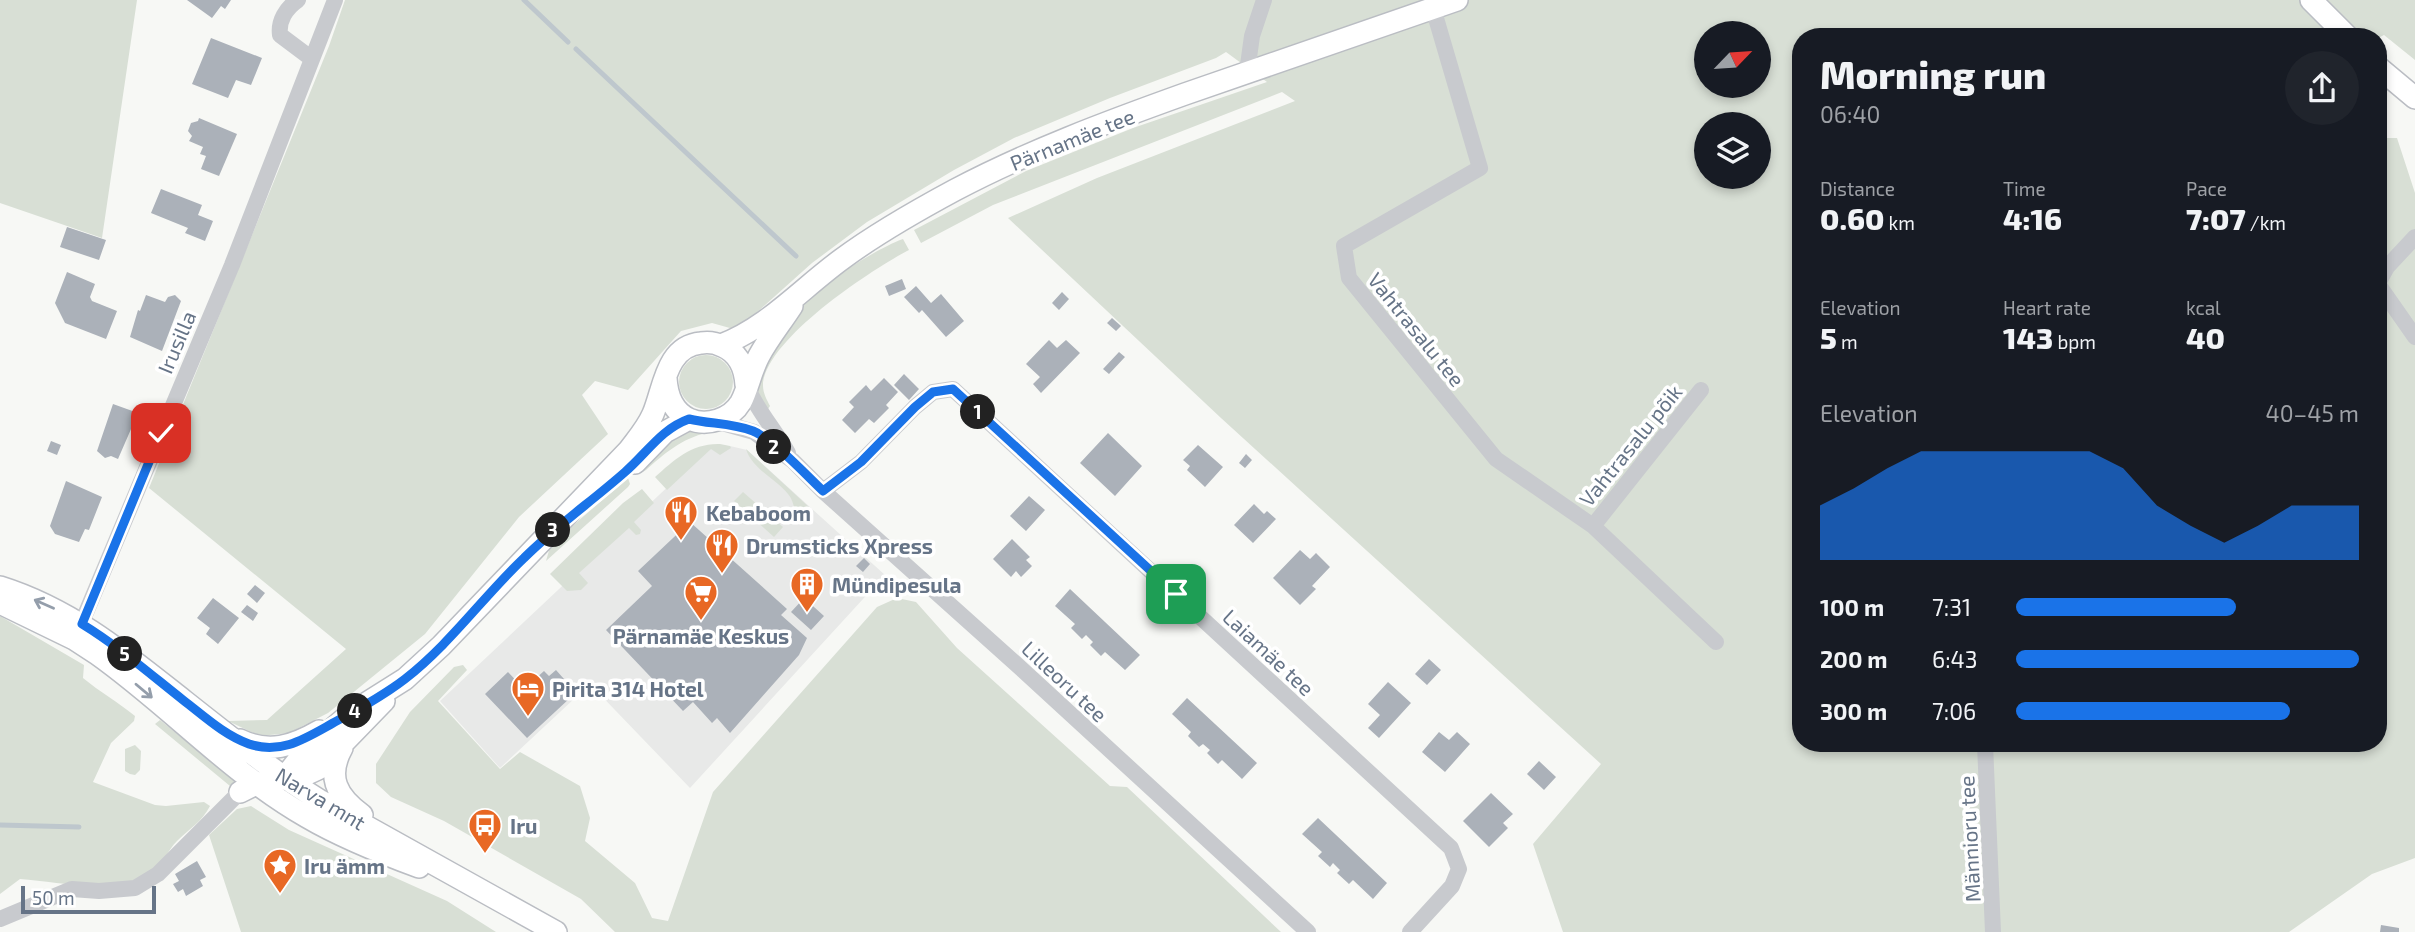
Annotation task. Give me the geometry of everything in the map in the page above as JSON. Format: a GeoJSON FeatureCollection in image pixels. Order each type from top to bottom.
{"type":"FeatureCollection","features":[{"type":"Feature","properties":{"kind":"main road","name":"Pärnamäe tee"},"geometry":{"type":"LineString","coordinates":[[721,345],[756,327],[860,247],[956,190],[1091,128],[1457,0]]}},
{"type":"Feature","properties":{"kind":"main road"},"geometry":{"type":"LineString","coordinates":[[2311,0],[2339,28]]}},
{"type":"Feature","properties":{"kind":"main road"},"geometry":{"type":"LineString","coordinates":[[2387,75],[2415,98]]}},
{"type":"Feature","properties":{"kind":"main road"},"geometry":{"type":"LineString","coordinates":[[666,378],[671,402],[689,419],[715,421],[730,414],[741,401],[764,348],[802,291]]}},
{"type":"Feature","properties":{"kind":"main road"},"geometry":{"type":"LineString","coordinates":[[249,788],[284,778],[303,776],[317,769],[344,744],[562,521],[644,431],[669,366],[685,348],[696,343],[709,342],[731,351],[745,372],[746,385]]}},
{"type":"Feature","properties":{"kind":"main road"},"geometry":{"type":"LineString","coordinates":[[562,521],[627,470],[664,432],[689,419]]}},
{"type":"Feature","properties":{"kind":"main road","name":"Narva mnt"},"geometry":{"type":"LineString","coordinates":[[0,587],[65,613],[78,631],[117,668],[234,766],[249,788],[387,855],[472,887]]}},
{"type":"Feature","properties":{"kind":"main road","name":"Narva mnt"},"geometry":{"type":"LineString","coordinates":[[0,603],[107,639],[284,778],[472,887],[556,932]]}},
{"type":"Feature","properties":{"kind":"main road"},"geometry":{"type":"LineString","coordinates":[[219,728],[248,743],[264,748],[279,748],[296,743],[351,713],[405,679]]}},
{"type":"Feature","properties":{"kind":"main road"},"geometry":{"type":"LineString","coordinates":[[308,818],[293,804],[285,789],[284,778],[303,754],[351,713]]}},
{"type":"Feature","properties":{"kind":"main road"},"geometry":{"type":"LineString","coordinates":[[344,744],[335,761],[335,779],[341,794],[347,804],[397,842]]}},
{"type":"Feature","properties":{"kind":"street"},"geometry":{"type":"LineString","coordinates":[[298,0],[292,4],[279,25],[280,35],[312,60]]}},
{"type":"Feature","properties":{"kind":"street","name":"Irusilla"},"geometry":{"type":"LineString","coordinates":[[78,631],[232,265],[335,0]]}},
{"type":"Feature","properties":{"kind":"street"},"geometry":{"type":"LineString","coordinates":[[1247,72],[1252,36],[1264,0]]}},
{"type":"Feature","properties":{"kind":"street","name":"Vahtrasalu tee"},"geometry":{"type":"LineString","coordinates":[[1433,8],[1480,168],[1344,247],[1349,278],[1496,459],[1593,526],[1716,642]]}},
{"type":"Feature","properties":{"kind":"street"},"geometry":{"type":"LineString","coordinates":[[2387,267],[2415,237]]}},
{"type":"Feature","properties":{"kind":"street"},"geometry":{"type":"LineString","coordinates":[[2387,296],[2415,337]]}},
{"type":"Feature","properties":{"kind":"street","name":"Lilleoru tee"},"geometry":{"type":"LineString","coordinates":[[746,385],[756,408],[793,461]]}},
{"type":"Feature","properties":{"kind":"street","name":"Laiamäe tee"},"geometry":{"type":"LineString","coordinates":[[823,491],[861,462],[933,392],[953,389],[1451,848],[1459,869],[1452,886],[1410,932]]}},
{"type":"Feature","properties":{"kind":"street","name":"Vahtrasalu põik"},"geometry":{"type":"LineString","coordinates":[[1593,526],[1701,390]]}},
{"type":"Feature","properties":{"kind":"street","name":"Lilleoru tee"},"geometry":{"type":"LineString","coordinates":[[715,421],[754,432],[793,461],[1308,932]]}},
{"type":"Feature","properties":{"kind":"street","name":"Männioru tee"},"geometry":{"type":"LineString","coordinates":[[1985,752],[1993,932]]}},
{"type":"Feature","properties":{"kind":"street"},"geometry":{"type":"LineString","coordinates":[[0,919],[72,889],[99,891],[135,888],[158,874],[249,788]]}},
{"type":"Feature","properties":{"kind":"shaded area"},"geometry":{"type":"Polygon","coordinates":[[[0,0],[137,0],[102,238],[0,203],[0,0]]]}},
{"type":"Feature","properties":{"kind":"shaded area"},"geometry":{"type":"Polygon","coordinates":[[[345,0],[2415,0],[2415,60],[2387,37],[2387,28],[1792,28],[1792,752],[2387,752],[2387,138],[2397,138],[2415,193],[2415,858],[2372,874],[2289,932],[1563,932],[1533,844],[1601,764],[1221,418],[1008,218],[1097,178],[1295,101],[1282,92],[993,205],[921,243],[914,230],[1026,171],[1133,128],[1267,82],[1226,52],[1014,138],[954,170],[867,222],[812,263],[737,330],[712,323],[681,331],[628,390],[595,381],[582,395],[608,434],[519,517],[425,634],[328,713],[289,733],[260,736],[228,721],[267,720],[346,649],[149,488],[329,46],[345,0]]]}},
{"type":"Feature","properties":{"kind":"shaded area"},"geometry":{"type":"Polygon","coordinates":[[[903,239],[909,250],[822,308],[781,348],[768,368],[763,386],[770,406],[766,412],[758,393],[760,373],[794,315],[809,299],[848,269],[903,239]]]}},
{"type":"Feature","properties":{"kind":"shaded area"},"geometry":{"type":"Polygon","coordinates":[[[706,355],[725,363],[733,382],[725,401],[706,409],[687,401],[679,382],[687,363],[706,355]]]}},
{"type":"Feature","properties":{"kind":"shaded area"},"geometry":{"type":"Polygon","coordinates":[[[690,430],[708,430],[707,433],[674,447],[641,473],[637,470],[666,441],[690,430]]]}},
{"type":"Feature","properties":{"kind":"shaded area"},"geometry":{"type":"Polygon","coordinates":[[[720,444],[731,448],[720,455],[711,449],[667,490],[655,477],[692,450],[720,444]]]}},
{"type":"Feature","properties":{"kind":"shaded area"},"geometry":{"type":"Polygon","coordinates":[[[730,446],[747,450],[885,575],[690,788],[590,684],[500,768],[440,701],[709,448],[730,446]]]}},
{"type":"Feature","properties":{"kind":"shaded area"},"geometry":{"type":"Polygon","coordinates":[[[746,449],[810,508],[803,517],[797,512],[783,488],[758,468],[746,449]]]}},
{"type":"Feature","properties":{"kind":"shaded area"},"geometry":{"type":"Polygon","coordinates":[[[628,478],[628,487],[546,561],[550,547],[556,540],[628,478]]]}},
{"type":"Feature","properties":{"kind":"shaded area"},"geometry":{"type":"Polygon","coordinates":[[[642,489],[654,503],[634,522],[641,530],[640,534],[636,535],[629,528],[579,573],[588,583],[581,590],[567,591],[550,574],[623,503],[642,489]]]}},
{"type":"Feature","properties":{"kind":"shaded area"},"geometry":{"type":"Polygon","coordinates":[[[743,492],[783,527],[774,537],[734,501],[743,492]]]}},
{"type":"Feature","properties":{"kind":"shaded area"},"geometry":{"type":"Polygon","coordinates":[[[897,598],[916,602],[957,648],[1110,786],[1127,787],[1281,932],[615,932],[581,899],[444,821],[391,797],[376,783],[376,764],[410,712],[454,667],[463,665],[467,670],[438,701],[500,769],[520,752],[580,786],[590,818],[585,841],[635,883],[652,918],[668,921],[713,792],[877,607],[897,598]]]}},
{"type":"Feature","properties":{"kind":"shaded area"},"geometry":{"type":"Polygon","coordinates":[[[0,616],[84,665],[83,678],[135,716],[134,721],[111,743],[93,782],[155,805],[204,802],[210,806],[203,817],[177,841],[160,865],[139,879],[89,886],[20,879],[0,894],[0,616]]]}},
{"type":"Feature","properties":{"kind":"shaded area"},"geometry":{"type":"Polygon","coordinates":[[[160,720],[235,781],[230,786],[155,724],[160,720]]]}},
{"type":"Feature","properties":{"kind":"shaded area"},"geometry":{"type":"Polygon","coordinates":[[[135,745],[141,751],[140,770],[135,775],[125,771],[125,749],[135,745]]]}},
{"type":"Feature","properties":{"kind":"shaded area"},"geometry":{"type":"Polygon","coordinates":[[[251,806],[289,830],[447,901],[496,932],[241,932],[209,835],[237,809],[251,806]]]}},
{"type":"Feature","properties":{"kind":"building"},"geometry":{"type":"Polygon","coordinates":[[[187,0],[231,0],[225,9],[221,6],[212,18],[187,0]]]}},
{"type":"Feature","properties":{"kind":"building"},"geometry":{"type":"Polygon","coordinates":[[[211,38],[262,58],[251,85],[236,80],[228,98],[192,84],[211,38]]]}},
{"type":"Feature","properties":{"kind":"building"},"geometry":{"type":"Polygon","coordinates":[[[199,118],[237,134],[219,176],[201,169],[206,156],[200,154],[203,147],[189,141],[192,136],[188,131],[191,123],[199,118]]]}},
{"type":"Feature","properties":{"kind":"building"},"geometry":{"type":"Polygon","coordinates":[[[161,189],[202,205],[198,215],[213,221],[205,241],[185,233],[188,228],[151,213],[161,189]]]}},
{"type":"Feature","properties":{"kind":"building"},"geometry":{"type":"Polygon","coordinates":[[[67,227],[106,240],[99,260],[60,247],[67,227]]]}},
{"type":"Feature","properties":{"kind":"building"},"geometry":{"type":"Polygon","coordinates":[[[67,272],[95,284],[90,297],[92,301],[117,311],[106,339],[65,323],[55,303],[67,272]]]}},
{"type":"Feature","properties":{"kind":"building"},"geometry":{"type":"Polygon","coordinates":[[[902,279],[906,289],[889,296],[885,286],[902,279]]]}},
{"type":"Feature","properties":{"kind":"building"},"geometry":{"type":"Polygon","coordinates":[[[916,286],[931,303],[941,294],[964,321],[946,337],[922,310],[919,313],[904,297],[916,286]]]}},
{"type":"Feature","properties":{"kind":"building"},"geometry":{"type":"Polygon","coordinates":[[[1062,292],[1069,299],[1059,310],[1052,303],[1062,292]]]}},
{"type":"Feature","properties":{"kind":"building"},"geometry":{"type":"Polygon","coordinates":[[[146,295],[165,302],[168,297],[175,295],[181,301],[162,351],[130,337],[138,310],[140,311],[146,295]]]}},
{"type":"Feature","properties":{"kind":"building"},"geometry":{"type":"Polygon","coordinates":[[[1112,318],[1121,326],[1116,331],[1107,323],[1112,318]]]}},
{"type":"Feature","properties":{"kind":"building"},"geometry":{"type":"Polygon","coordinates":[[[1049,340],[1057,348],[1066,340],[1080,353],[1041,393],[1033,384],[1040,377],[1026,364],[1049,340]]]}},
{"type":"Feature","properties":{"kind":"building"},"geometry":{"type":"Polygon","coordinates":[[[1119,352],[1125,357],[1109,374],[1103,369],[1119,352]]]}},
{"type":"Feature","properties":{"kind":"building"},"geometry":{"type":"Polygon","coordinates":[[[904,374],[919,389],[909,400],[894,385],[904,374]]]}},
{"type":"Feature","properties":{"kind":"building"},"geometry":{"type":"Polygon","coordinates":[[[884,378],[898,392],[886,405],[889,408],[874,423],[869,419],[855,433],[842,420],[854,407],[849,402],[866,385],[871,391],[884,378]]]}},
{"type":"Feature","properties":{"kind":"building"},"geometry":{"type":"Polygon","coordinates":[[[113,404],[138,413],[118,459],[111,456],[105,458],[97,451],[113,404]]]}},
{"type":"Feature","properties":{"kind":"building"},"geometry":{"type":"Polygon","coordinates":[[[1108,433],[1142,466],[1115,496],[1080,463],[1108,433]]]}},
{"type":"Feature","properties":{"kind":"building"},"geometry":{"type":"Polygon","coordinates":[[[51,441],[61,445],[57,455],[47,451],[51,441]]]}},
{"type":"Feature","properties":{"kind":"building"},"geometry":{"type":"Polygon","coordinates":[[[1198,445],[1223,467],[1205,487],[1187,470],[1190,466],[1183,460],[1198,445]]]}},
{"type":"Feature","properties":{"kind":"building"},"geometry":{"type":"Polygon","coordinates":[[[1246,454],[1252,460],[1245,468],[1239,463],[1246,454]]]}},
{"type":"Feature","properties":{"kind":"building"},"geometry":{"type":"Polygon","coordinates":[[[66,481],[102,497],[89,530],[85,529],[79,542],[55,534],[50,526],[66,481]]]}},
{"type":"Feature","properties":{"kind":"building"},"geometry":{"type":"Polygon","coordinates":[[[1029,496],[1045,510],[1026,531],[1010,516],[1029,496]]]}},
{"type":"Feature","properties":{"kind":"building"},"geometry":{"type":"Polygon","coordinates":[[[1254,504],[1264,514],[1267,511],[1276,519],[1253,543],[1234,525],[1254,504]]]}},
{"type":"Feature","properties":{"kind":"building","name":"Pärnamäe Keskus"},"geometry":{"type":"Polygon","coordinates":[[[690,522],[787,609],[781,615],[807,638],[799,655],[730,733],[717,718],[712,723],[693,702],[683,711],[606,630],[652,586],[638,571],[690,522]]]}},
{"type":"Feature","properties":{"kind":"building"},"geometry":{"type":"Polygon","coordinates":[[[1012,539],[1030,557],[1026,560],[1032,566],[1021,577],[1016,571],[1011,577],[993,559],[1012,539]]]}},
{"type":"Feature","properties":{"kind":"building"},"geometry":{"type":"Polygon","coordinates":[[[1300,550],[1310,559],[1316,553],[1330,567],[1312,586],[1316,589],[1300,605],[1273,578],[1300,550]]]}},
{"type":"Feature","properties":{"kind":"building"},"geometry":{"type":"Polygon","coordinates":[[[864,558],[870,564],[863,572],[856,566],[864,558]]]}},
{"type":"Feature","properties":{"kind":"building"},"geometry":{"type":"Polygon","coordinates":[[[255,585],[265,593],[257,603],[247,594],[255,585]]]}},
{"type":"Feature","properties":{"kind":"building"},"geometry":{"type":"Polygon","coordinates":[[[1070,589],[1140,655],[1125,670],[1105,652],[1101,656],[1090,645],[1093,642],[1086,635],[1082,639],[1071,628],[1075,624],[1055,606],[1070,589]]]}},
{"type":"Feature","properties":{"kind":"building"},"geometry":{"type":"Polygon","coordinates":[[[213,598],[239,618],[218,644],[206,634],[210,628],[197,618],[213,598]]]}},
{"type":"Feature","properties":{"kind":"building","name":"Mündipesula"},"geometry":{"type":"Polygon","coordinates":[[[804,598],[824,616],[811,630],[791,612],[804,598]]]}},
{"type":"Feature","properties":{"kind":"building"},"geometry":{"type":"Polygon","coordinates":[[[247,605],[258,613],[253,621],[241,612],[247,605]]]}},
{"type":"Feature","properties":{"kind":"building"},"geometry":{"type":"Polygon","coordinates":[[[1429,659],[1441,670],[1427,685],[1415,674],[1429,659]]]}},
{"type":"Feature","properties":{"kind":"building","name":"Pirita 314 Hotel"},"geometry":{"type":"Polygon","coordinates":[[[556,670],[564,679],[558,684],[570,698],[527,738],[485,694],[508,672],[524,689],[544,671],[549,676],[556,670]]]}},
{"type":"Feature","properties":{"kind":"building"},"geometry":{"type":"Polygon","coordinates":[[[1388,682],[1411,703],[1379,738],[1368,728],[1380,715],[1368,704],[1388,682]]]}},
{"type":"Feature","properties":{"kind":"building"},"geometry":{"type":"Polygon","coordinates":[[[1187,698],[1257,763],[1242,779],[1222,760],[1218,764],[1207,753],[1210,750],[1203,744],[1199,747],[1188,736],[1191,732],[1172,714],[1187,698]]]}},
{"type":"Feature","properties":{"kind":"building"},"geometry":{"type":"Polygon","coordinates":[[[1439,732],[1449,740],[1457,732],[1470,744],[1445,772],[1422,752],[1439,732]]]}},
{"type":"Feature","properties":{"kind":"building"},"geometry":{"type":"Polygon","coordinates":[[[1539,761],[1556,777],[1544,790],[1527,774],[1539,761]]]}},
{"type":"Feature","properties":{"kind":"building"},"geometry":{"type":"Polygon","coordinates":[[[1491,793],[1513,814],[1503,823],[1508,828],[1489,847],[1463,821],[1491,793]]]}},
{"type":"Feature","properties":{"kind":"building"},"geometry":{"type":"Polygon","coordinates":[[[1318,818],[1387,883],[1373,899],[1353,880],[1349,884],[1337,873],[1340,870],[1333,863],[1330,867],[1318,856],[1322,852],[1302,834],[1318,818]]]}},
{"type":"Feature","properties":{"kind":"building"},"geometry":{"type":"Polygon","coordinates":[[[197,861],[206,877],[200,880],[203,886],[186,896],[183,889],[178,892],[173,884],[179,881],[175,874],[197,861]]]}},
{"type":"Feature","properties":{"kind":"building"},"geometry":{"type":"Polygon","coordinates":[[[2381,925],[2399,928],[2399,932],[2380,932],[2381,925]]]}},
{"type":"Feature","properties":{"kind":"waterway"},"geometry":{"type":"LineString","coordinates":[[524,0],[568,42]]}},
{"type":"Feature","properties":{"kind":"waterway"},"geometry":{"type":"LineString","coordinates":[[576,49],[796,256]]}},
{"type":"Feature","properties":{"kind":"waterway"},"geometry":{"type":"LineString","coordinates":[[0,825],[79,827]]}},
{"type":"Feature","properties":{"kind":"place","name":"Kebaboom"},"geometry":{"type":"Point","coordinates":[681,542]}},
{"type":"Feature","properties":{"kind":"place","name":"Drumsticks Xpress"},"geometry":{"type":"Point","coordinates":[722,575]}},
{"type":"Feature","properties":{"kind":"place","name":"Mündipesula"},"geometry":{"type":"Point","coordinates":[807,614]}},
{"type":"Feature","properties":{"kind":"place","name":"Pärnamäe Keskus"},"geometry":{"type":"Point","coordinates":[701,622]}},
{"type":"Feature","properties":{"kind":"place","name":"Pirita 314 Hotel"},"geometry":{"type":"Point","coordinates":[528,718]}},
{"type":"Feature","properties":{"kind":"place","name":"Iru"},"geometry":{"type":"Point","coordinates":[485,855]}},
{"type":"Feature","properties":{"kind":"place","name":"Iru ämm"},"geometry":{"type":"Point","coordinates":[280,895]}},
{"type":"Feature","properties":{"kind":"route"},"geometry":{"type":"LineString","coordinates":[[161,433],[82,624],[107,639],[219,728],[264,748],[279,748],[296,743],[405,679],[441,646],[522,559],[562,521],[627,470],[664,432],[689,419],[715,421],[754,432],[793,461],[823,491],[861,462],[933,392],[953,389],[1176,594]]}}]}
